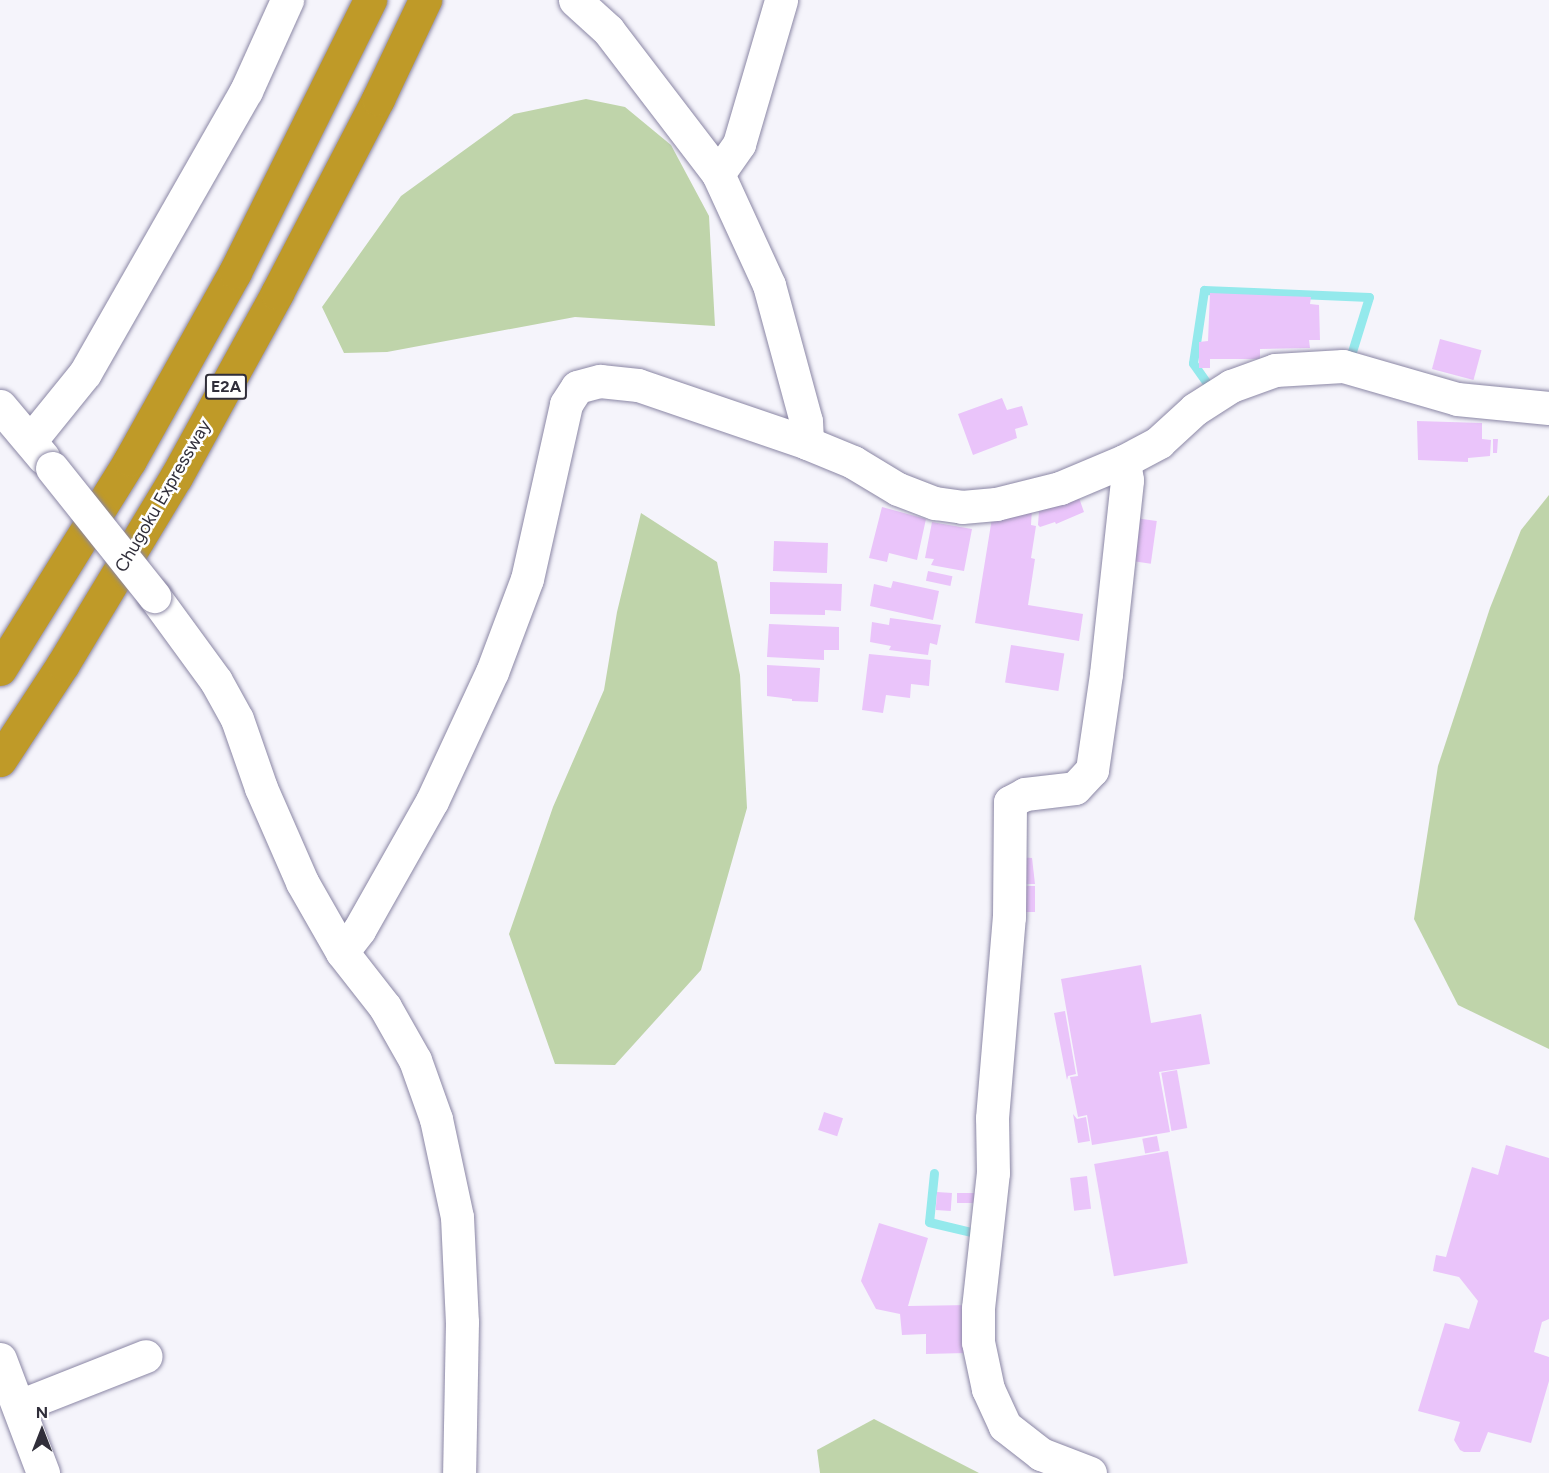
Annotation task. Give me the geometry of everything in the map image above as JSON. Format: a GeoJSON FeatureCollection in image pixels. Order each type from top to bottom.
{"type":"FeatureCollection","features":[{"type":"Feature","properties":{"kind":"highway","name":"E2A"},"geometry":{"type":"LineString","coordinates":[[0,669],[130,460],[235,272],[370,0]]}},
{"type":"Feature","properties":{"kind":"highway","name":"Chugoku Expressway"},"geometry":{"type":"LineString","coordinates":[[0,760],[63,664],[176,477],[278,293],[378,99],[425,0]]}},
{"type":"Feature","properties":{"kind":"street"},"geometry":{"type":"LineString","coordinates":[[30,441],[85,373],[246,91],[287,0]]}},
{"type":"Feature","properties":{"kind":"street"},"geometry":{"type":"LineString","coordinates":[[575,0],[608,30],[718,174],[769,285],[806,421],[807,443]]}},
{"type":"Feature","properties":{"kind":"street"},"geometry":{"type":"LineString","coordinates":[[718,174],[739,144],[781,0]]}},
{"type":"Feature","properties":{"kind":"street"},"geometry":{"type":"LineString","coordinates":[[342,952],[359,930],[432,801],[492,672],[526,579],[540,527],[566,404],[577,387],[600,381],[638,385],[807,443],[853,462],[898,489],[935,502],[962,507],[996,504],[1060,488],[1124,461],[1159,442],[1195,409],[1232,386],[1275,370],[1343,366],[1457,399],[1549,408]]}},
{"type":"Feature","properties":{"kind":"street"},"geometry":{"type":"LineString","coordinates":[[0,406],[154,596],[216,681],[237,719],[261,788],[302,882],[342,952],[385,1007],[415,1060],[436,1119],[457,1217],[462,1322],[459,1473]]}},
{"type":"Feature","properties":{"kind":"street"},"geometry":{"type":"LineString","coordinates":[[1089,1473],[1041,1454],[1005,1426],[988,1389],[978,1342],[978,1308],[993,1173],[992,1118],[1009,917],[1010,802],[1025,794],[1075,788],[1092,770],[1106,674],[1127,480],[1124,461]]}},
{"type":"Feature","properties":{"kind":"street"},"geometry":{"type":"LineString","coordinates":[[18,1406],[146,1356]]}},
{"type":"Feature","properties":{"kind":"street"},"geometry":{"type":"LineString","coordinates":[[0,1359],[43,1473]]}},
{"type":"Feature","properties":{"kind":"green space"},"geometry":{"type":"Polygon","coordinates":[[[586,99],[625,107],[671,145],[709,216],[715,326],[575,317],[387,352],[344,353],[322,307],[401,196],[514,114],[586,99]]]}},
{"type":"Feature","properties":{"kind":"green space"},"geometry":{"type":"Polygon","coordinates":[[[1549,495],[1549,1049],[1458,1005],[1414,919],[1438,766],[1490,608],[1521,530],[1549,495]]]}},
{"type":"Feature","properties":{"kind":"green space"},"geometry":{"type":"Polygon","coordinates":[[[641,513],[717,562],[740,675],[747,808],[701,970],[615,1065],[555,1064],[509,934],[553,807],[604,690],[617,612],[641,513]]]}},
{"type":"Feature","properties":{"kind":"green space"},"geometry":{"type":"Polygon","coordinates":[[[874,1419],[979,1473],[820,1473],[817,1450],[874,1419]]]}},
{"type":"Feature","properties":{"kind":"building"},"geometry":{"type":"Polygon","coordinates":[[[1210,293],[1311,297],[1310,304],[1319,305],[1320,340],[1309,340],[1310,348],[1260,349],[1260,359],[1210,359],[1210,368],[1199,368],[1199,342],[1208,341],[1210,293]]]}},
{"type":"Feature","properties":{"kind":"building"},"geometry":{"type":"Polygon","coordinates":[[[1440,339],[1482,350],[1474,380],[1432,369],[1440,339]]]}},
{"type":"Feature","properties":{"kind":"building"},"geometry":{"type":"Polygon","coordinates":[[[1002,398],[1007,410],[1022,406],[1028,425],[1015,429],[1017,438],[973,455],[958,414],[1002,398]]]}},
{"type":"Feature","properties":{"kind":"building"},"geometry":{"type":"Polygon","coordinates":[[[1417,421],[1482,423],[1482,439],[1491,440],[1490,456],[1468,458],[1468,462],[1418,460],[1417,421]]]}},
{"type":"Feature","properties":{"kind":"building"},"geometry":{"type":"Polygon","coordinates":[[[1493,439],[1498,439],[1497,453],[1493,453],[1493,439]]]}},
{"type":"Feature","properties":{"kind":"building"},"geometry":{"type":"Polygon","coordinates":[[[1078,495],[1084,512],[1056,524],[1055,522],[1040,527],[1038,525],[1039,511],[1078,495]]]}},
{"type":"Feature","properties":{"kind":"building"},"geometry":{"type":"Polygon","coordinates":[[[882,507],[926,519],[917,560],[889,553],[887,562],[869,558],[882,507]]]}},
{"type":"Feature","properties":{"kind":"building"},"geometry":{"type":"Polygon","coordinates":[[[1032,508],[1031,525],[1036,526],[1031,558],[1035,559],[1028,605],[1083,614],[1079,641],[975,623],[992,518],[1032,508]]]}},
{"type":"Feature","properties":{"kind":"building"},"geometry":{"type":"Polygon","coordinates":[[[1135,518],[1157,521],[1151,564],[1129,561],[1135,518]]]}},
{"type":"Feature","properties":{"kind":"building"},"geometry":{"type":"Polygon","coordinates":[[[932,522],[972,529],[964,571],[931,565],[934,559],[925,558],[932,522]]]}},
{"type":"Feature","properties":{"kind":"building"},"geometry":{"type":"Polygon","coordinates":[[[774,541],[828,543],[827,573],[773,571],[774,541]]]}},
{"type":"Feature","properties":{"kind":"building"},"geometry":{"type":"Polygon","coordinates":[[[928,571],[952,576],[950,586],[926,581],[928,571]]]}},
{"type":"Feature","properties":{"kind":"building"},"geometry":{"type":"Polygon","coordinates":[[[893,581],[939,591],[933,620],[870,606],[874,584],[891,588],[893,581]]]}},
{"type":"Feature","properties":{"kind":"building"},"geometry":{"type":"Polygon","coordinates":[[[770,582],[842,584],[841,611],[825,610],[825,615],[770,614],[770,582]]]}},
{"type":"Feature","properties":{"kind":"building"},"geometry":{"type":"Polygon","coordinates":[[[890,618],[941,625],[937,645],[930,643],[928,655],[889,650],[891,646],[870,642],[872,622],[889,625],[890,618]]]}},
{"type":"Feature","properties":{"kind":"building"},"geometry":{"type":"Polygon","coordinates":[[[769,624],[839,627],[839,650],[824,650],[824,660],[767,657],[769,624]]]}},
{"type":"Feature","properties":{"kind":"building"},"geometry":{"type":"Polygon","coordinates":[[[1011,645],[1064,653],[1058,691],[1005,683],[1011,645]]]}},
{"type":"Feature","properties":{"kind":"building"},"geometry":{"type":"Polygon","coordinates":[[[869,654],[931,660],[929,686],[911,684],[910,698],[886,695],[883,713],[862,710],[869,654]]]}},
{"type":"Feature","properties":{"kind":"building"},"geometry":{"type":"Polygon","coordinates":[[[767,665],[820,668],[818,702],[792,701],[792,699],[767,696],[767,665]]]}},
{"type":"Feature","properties":{"kind":"building"},"geometry":{"type":"Polygon","coordinates":[[[1017,857],[1032,858],[1035,884],[1018,884],[1017,857]]]}},
{"type":"Feature","properties":{"kind":"building"},"geometry":{"type":"Polygon","coordinates":[[[1017,886],[1035,886],[1035,912],[1017,912],[1017,886]]]}},
{"type":"Feature","properties":{"kind":"building"},"geometry":{"type":"Polygon","coordinates":[[[1141,965],[1151,1023],[1201,1014],[1210,1064],[1159,1072],[1170,1132],[1092,1145],[1087,1115],[1078,1117],[1070,1077],[1078,1076],[1061,979],[1141,965]]]}},
{"type":"Feature","properties":{"kind":"building"},"geometry":{"type":"Polygon","coordinates":[[[1065,1011],[1076,1074],[1068,1076],[1067,1080],[1054,1013],[1065,1011]]]}},
{"type":"Feature","properties":{"kind":"building"},"geometry":{"type":"Polygon","coordinates":[[[1177,1070],[1187,1128],[1171,1131],[1161,1073],[1177,1070]]]}},
{"type":"Feature","properties":{"kind":"building"},"geometry":{"type":"Polygon","coordinates":[[[824,1112],[843,1118],[837,1136],[818,1130],[824,1112]]]}},
{"type":"Feature","properties":{"kind":"building"},"geometry":{"type":"Polygon","coordinates":[[[1073,1114],[1077,1119],[1086,1117],[1090,1141],[1078,1143],[1073,1114]]]}},
{"type":"Feature","properties":{"kind":"building"},"geometry":{"type":"Polygon","coordinates":[[[1157,1136],[1160,1151],[1145,1154],[1142,1139],[1157,1136]]]}},
{"type":"Feature","properties":{"kind":"building"},"geometry":{"type":"Polygon","coordinates":[[[1506,1145],[1549,1158],[1549,1319],[1542,1322],[1534,1352],[1549,1357],[1549,1381],[1531,1443],[1488,1432],[1480,1452],[1464,1452],[1454,1440],[1460,1422],[1418,1411],[1445,1323],[1469,1329],[1478,1301],[1459,1277],[1433,1271],[1436,1255],[1446,1257],[1472,1167],[1498,1175],[1506,1145]]]}},
{"type":"Feature","properties":{"kind":"building"},"geometry":{"type":"Polygon","coordinates":[[[1168,1151],[1188,1263],[1114,1276],[1094,1164],[1168,1151]]]}},
{"type":"Feature","properties":{"kind":"building"},"geometry":{"type":"Polygon","coordinates":[[[1087,1176],[1091,1209],[1074,1211],[1070,1178],[1087,1176]]]}},
{"type":"Feature","properties":{"kind":"building"},"geometry":{"type":"Polygon","coordinates":[[[937,1192],[952,1193],[951,1211],[936,1210],[937,1192]]]}},
{"type":"Feature","properties":{"kind":"building"},"geometry":{"type":"Polygon","coordinates":[[[957,1193],[976,1193],[976,1203],[957,1203],[957,1193]]]}},
{"type":"Feature","properties":{"kind":"building"},"geometry":{"type":"Polygon","coordinates":[[[879,1223],[928,1238],[908,1306],[970,1305],[965,1353],[926,1354],[926,1334],[902,1335],[900,1314],[876,1309],[861,1281],[879,1223]]]}},
{"type":"Feature","properties":{"kind":"waterway"},"geometry":{"type":"LineString","coordinates":[[1209,386],[1193,363],[1204,290],[1369,297],[1350,358]]}},
{"type":"Feature","properties":{"kind":"waterway"},"geometry":{"type":"LineString","coordinates":[[934,1173],[929,1222],[975,1233]]}}]}
